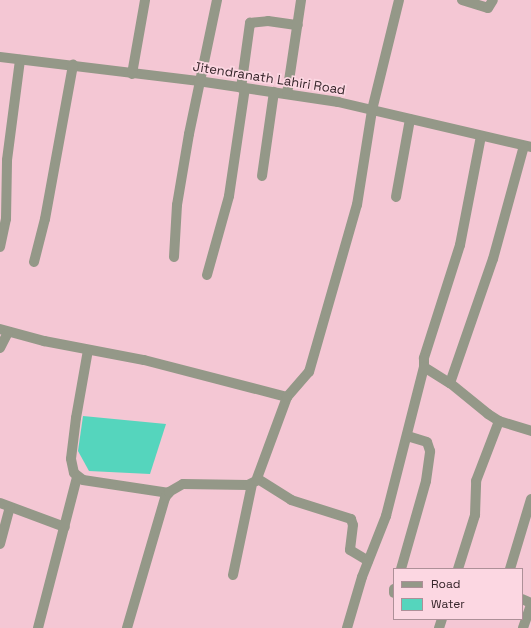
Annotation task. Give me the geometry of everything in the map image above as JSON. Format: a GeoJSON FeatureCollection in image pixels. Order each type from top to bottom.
{"type":"FeatureCollection","features":[{"type":"Feature","properties":{"kind":"street"},"geometry":{"type":"LineString","coordinates":[[132,74],[146,0]]}},
{"type":"Feature","properties":{"kind":"street"},"geometry":{"type":"LineString","coordinates":[[174,257],[177,204],[198,81],[217,0]]}},
{"type":"Feature","properties":{"kind":"street"},"geometry":{"type":"LineString","coordinates":[[288,94],[301,0]]}},
{"type":"Feature","properties":{"kind":"street"},"geometry":{"type":"LineString","coordinates":[[233,574],[255,481],[287,396],[309,372],[357,205],[372,110],[399,0]]}},
{"type":"Feature","properties":{"kind":"street"},"geometry":{"type":"LineString","coordinates":[[462,0],[488,8],[493,0]]}},
{"type":"Feature","properties":{"kind":"street"},"geometry":{"type":"LineString","coordinates":[[207,275],[229,196],[250,23],[268,21],[298,25]]}},
{"type":"Feature","properties":{"kind":"street","name":"Jitendranath Lahiri Road"},"geometry":{"type":"LineString","coordinates":[[0,57],[198,81],[288,94],[372,110],[528,146]]}},
{"type":"Feature","properties":{"kind":"street"},"geometry":{"type":"LineString","coordinates":[[0,247],[6,219],[7,160],[20,60]]}},
{"type":"Feature","properties":{"kind":"street"},"geometry":{"type":"LineString","coordinates":[[34,262],[45,219],[73,65]]}},
{"type":"Feature","properties":{"kind":"street"},"geometry":{"type":"LineString","coordinates":[[262,176],[274,92]]}},
{"type":"Feature","properties":{"kind":"street"},"geometry":{"type":"LineString","coordinates":[[396,197],[410,119]]}},
{"type":"Feature","properties":{"kind":"street"},"geometry":{"type":"LineString","coordinates":[[347,628],[368,561],[386,516],[424,367],[424,358],[460,245],[481,136]]}},
{"type":"Feature","properties":{"kind":"street"},"geometry":{"type":"LineString","coordinates":[[450,383],[493,259],[528,146]]}},
{"type":"Feature","properties":{"kind":"street"},"geometry":{"type":"LineString","coordinates":[[0,348],[4,330],[88,350],[144,360],[287,396]]}},
{"type":"Feature","properties":{"kind":"street"},"geometry":{"type":"LineString","coordinates":[[38,628],[77,477],[71,458],[79,389],[88,350]]}},
{"type":"Feature","properties":{"kind":"street"},"geometry":{"type":"LineString","coordinates":[[424,367],[450,383],[477,406],[499,421],[531,431]]}},
{"type":"Feature","properties":{"kind":"street"},"geometry":{"type":"LineString","coordinates":[[458,568],[474,515],[476,481],[499,421]]}},
{"type":"Feature","properties":{"kind":"street"},"geometry":{"type":"LineString","coordinates":[[401,568],[426,481],[430,451],[427,442],[407,436]]}},
{"type":"Feature","properties":{"kind":"street"},"geometry":{"type":"LineString","coordinates":[[77,477],[169,493]]}},
{"type":"Feature","properties":{"kind":"street"},"geometry":{"type":"LineString","coordinates":[[128,628],[169,493],[175,487],[183,484],[255,481],[291,500],[351,519],[353,525],[350,550],[368,561]]}},
{"type":"Feature","properties":{"kind":"street"},"geometry":{"type":"LineString","coordinates":[[510,568],[531,498]]}},
{"type":"Feature","properties":{"kind":"street"},"geometry":{"type":"LineString","coordinates":[[0,503],[65,527]]}},
{"type":"Feature","properties":{"kind":"street"},"geometry":{"type":"LineString","coordinates":[[0,544],[10,507]]}},
{"type":"Feature","properties":{"kind":"street"},"geometry":{"type":"LineString","coordinates":[[523,628],[531,604]]}},
{"type":"Feature","properties":{"kind":"water"},"geometry":{"type":"Polygon","coordinates":[[[83,416],[166,424],[150,474],[89,471],[78,451],[83,416]]]}}]}
